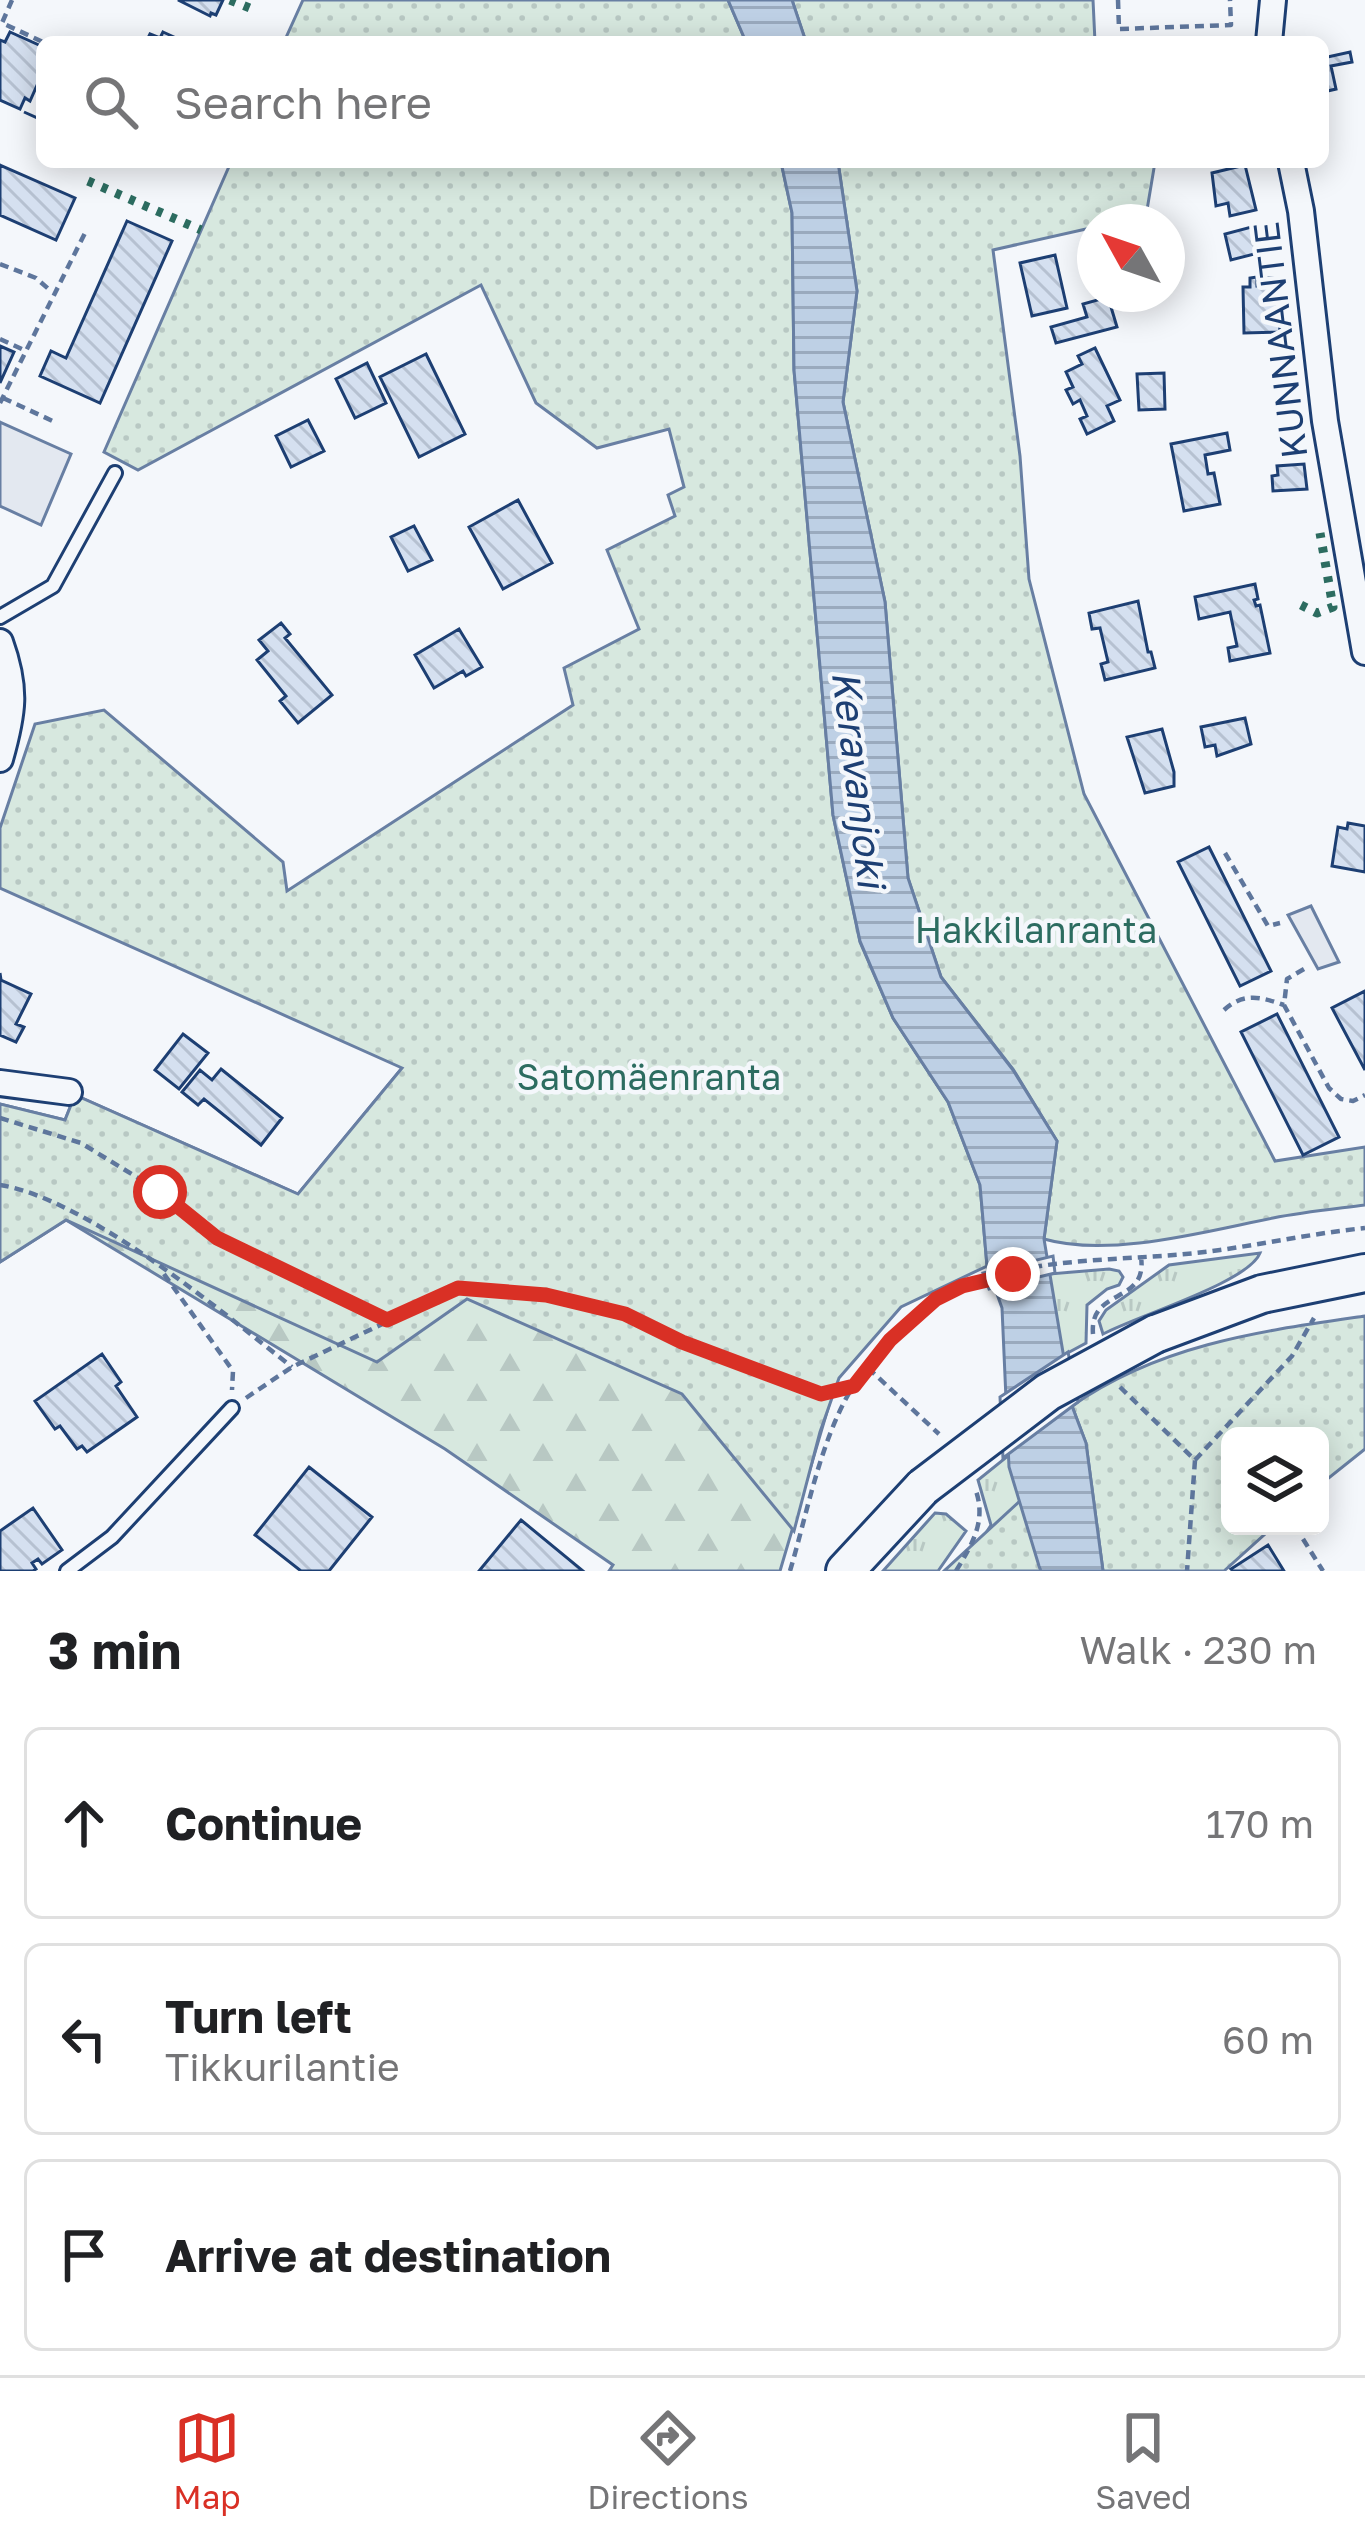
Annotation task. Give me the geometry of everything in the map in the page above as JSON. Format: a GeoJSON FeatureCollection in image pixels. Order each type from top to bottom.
{"type":"FeatureCollection","features":[{"type":"Feature","properties":{"kind":"main road"},"geometry":{"type":"LineString","coordinates":[[845,1571],[923,1487],[984,1436],[1048,1392],[1155,1334],[1262,1294],[1365,1273]]}},
{"type":"Feature","properties":{"kind":"street"},"geometry":{"type":"LineString","coordinates":[[1270,36],[1273,0]]}},
{"type":"Feature","properties":{"kind":"street","name":"KUNNAANTIE"},"geometry":{"type":"LineString","coordinates":[[1292,168],[1324,421],[1365,652]]}},
{"type":"Feature","properties":{"kind":"street"},"geometry":{"type":"LineString","coordinates":[[0,642],[13,692],[13,714],[0,759]]}},
{"type":"Feature","properties":{"kind":"street"},"geometry":{"type":"LineString","coordinates":[[0,1083],[69,1092]]}},
{"type":"Feature","properties":{"kind":"lane"},"geometry":{"type":"LineString","coordinates":[[0,617],[53,586],[116,473]]}},
{"type":"Feature","properties":{"kind":"lane"},"geometry":{"type":"LineString","coordinates":[[67,1571],[112,1537],[232,1408]]}},
{"type":"Feature","properties":{"kind":"path"},"geometry":{"type":"LineString","coordinates":[[12,0],[1,25],[36,39]]}},
{"type":"Feature","properties":{"kind":"path"},"geometry":{"type":"LineString","coordinates":[[1118,0],[1119,28],[1231,25],[1231,0]]}},
{"type":"Feature","properties":{"kind":"path"},"geometry":{"type":"LineString","coordinates":[[57,423],[1,401],[86,231]]}},
{"type":"Feature","properties":{"kind":"path"},"geometry":{"type":"LineString","coordinates":[[0,264],[36,278],[52,292]]}},
{"type":"Feature","properties":{"kind":"path"},"geometry":{"type":"LineString","coordinates":[[0,339],[25,350]]}},
{"type":"Feature","properties":{"kind":"path"},"geometry":{"type":"LineString","coordinates":[[1225,853],[1268,926],[1280,923]]}},
{"type":"Feature","properties":{"kind":"path"},"geometry":{"type":"LineString","coordinates":[[1304,969],[1287,979],[1284,1005],[1329,1088],[1341,1099],[1353,1101],[1365,1095]]}},
{"type":"Feature","properties":{"kind":"path"},"geometry":{"type":"LineString","coordinates":[[1224,1010],[1239,999],[1256,996],[1284,1005]]}},
{"type":"Feature","properties":{"kind":"path"},"geometry":{"type":"LineString","coordinates":[[0,1118],[81,1143],[160,1192],[217,1238],[387,1320]]}},
{"type":"Feature","properties":{"kind":"path"},"geometry":{"type":"LineString","coordinates":[[0,1185],[38,1193],[160,1268],[292,1367]]}},
{"type":"Feature","properties":{"kind":"path"},"geometry":{"type":"LineString","coordinates":[[790,1571],[835,1424],[854,1386],[890,1340],[945,1294],[984,1280],[1108,1259],[1219,1250],[1300,1234],[1365,1228]]}},
{"type":"Feature","properties":{"kind":"path"},"geometry":{"type":"LineString","coordinates":[[1099,1352],[1092,1332],[1094,1313],[1139,1280],[1141,1256]]}},
{"type":"Feature","properties":{"kind":"path"},"geometry":{"type":"LineString","coordinates":[[160,1268],[232,1371],[232,1408]]}},
{"type":"Feature","properties":{"kind":"path"},"geometry":{"type":"LineString","coordinates":[[232,1408],[292,1367],[458,1288],[546,1295],[625,1314],[682,1342],[821,1394],[854,1386]]}},
{"type":"Feature","properties":{"kind":"path"},"geometry":{"type":"LineString","coordinates":[[1187,1571],[1195,1460],[1292,1356],[1315,1316]]}},
{"type":"Feature","properties":{"kind":"path"},"geometry":{"type":"LineString","coordinates":[[1118,1385],[1195,1460]]}},
{"type":"Feature","properties":{"kind":"path"},"geometry":{"type":"LineString","coordinates":[[1303,1539],[1323,1571]]}},
{"type":"Feature","properties":{"kind":"green space"},"geometry":{"type":"Polygon","coordinates":[[[303,0],[728,0],[743,36],[287,36],[303,0]]]}},
{"type":"Feature","properties":{"kind":"green space"},"geometry":{"type":"Polygon","coordinates":[[[792,0],[1093,0],[1095,36],[804,36],[792,0]]]}},
{"type":"Feature","properties":{"kind":"green space","name":"Satomäenranta"},"geometry":{"type":"Polygon","coordinates":[[[228,168],[782,168],[792,213],[794,370],[833,815],[860,942],[893,1018],[948,1102],[980,1185],[987,1266],[901,1307],[839,1378],[794,1531],[682,1394],[467,1299],[377,1362],[66,1220],[0,1262],[0,1104],[65,1120],[75,1095],[298,1194],[402,1068],[0,888],[0,828],[35,724],[104,710],[283,862],[287,891],[573,705],[564,668],[639,629],[607,550],[675,516],[668,495],[684,487],[669,429],[597,448],[536,403],[481,285],[138,470],[104,452],[228,168]]]}},
{"type":"Feature","properties":{"kind":"green space","name":"Hakkilanranta"},"geometry":{"type":"Polygon","coordinates":[[[839,168],[1154,168],[1148,204],[1077,204],[1077,231],[993,250],[1020,456],[1029,579],[1084,794],[1275,1161],[1365,1147],[1365,1205],[1128,1244],[1098,1246],[1044,1239],[1057,1141],[1013,1069],[941,977],[908,878],[885,602],[843,402],[857,291],[839,168]]]}},
{"type":"Feature","properties":{"kind":"green space"},"geometry":{"type":"Polygon","coordinates":[[[402,1068],[829,1405],[780,1571],[609,1571],[613,1565],[445,1449],[66,1220],[0,1262],[0,1104],[65,1120],[75,1095],[298,1194],[402,1068]]]}},
{"type":"Feature","properties":{"kind":"green space"},"geometry":{"type":"Polygon","coordinates":[[[1260,1253],[1252,1264],[1215,1286],[1103,1334],[1099,1321],[1106,1310],[1169,1265],[1260,1253]]]}},
{"type":"Feature","properties":{"kind":"green space"},"geometry":{"type":"Polygon","coordinates":[[[1109,1269],[1123,1277],[1119,1285],[1087,1305],[1086,1343],[1062,1356],[1049,1274],[1109,1269]]]}},
{"type":"Feature","properties":{"kind":"green space"},"geometry":{"type":"Polygon","coordinates":[[[1365,1316],[1365,1449],[1329,1478],[1329,1427],[1221,1427],[1221,1535],[1264,1535],[1224,1571],[1103,1571],[1086,1443],[1072,1406],[1140,1368],[1250,1335],[1365,1316]]]}},
{"type":"Feature","properties":{"kind":"green space"},"geometry":{"type":"Polygon","coordinates":[[[1009,1455],[1041,1571],[962,1571],[991,1525],[978,1480],[1009,1455]]]}},
{"type":"Feature","properties":{"kind":"green space"},"geometry":{"type":"Polygon","coordinates":[[[1021,1500],[1041,1571],[944,1571],[1021,1500]]]}},
{"type":"Feature","properties":{"kind":"green space"},"geometry":{"type":"Polygon","coordinates":[[[935,1513],[946,1514],[966,1531],[938,1571],[883,1571],[935,1513]]]}},
{"type":"Feature","properties":{"kind":"shaded area"},"geometry":{"type":"Polygon","coordinates":[[[0,422],[71,454],[41,525],[0,506],[0,422]]]}},
{"type":"Feature","properties":{"kind":"shaded area"},"geometry":{"type":"Polygon","coordinates":[[[1311,906],[1339,962],[1318,969],[1288,915],[1311,906]]]}},
{"type":"Feature","properties":{"kind":"water"},"geometry":{"type":"Polygon","coordinates":[[[728,0],[792,0],[804,36],[743,36],[728,0]]]}},
{"type":"Feature","properties":{"kind":"water","name":"Keravanjoki"},"geometry":{"type":"Polygon","coordinates":[[[782,168],[839,168],[857,291],[843,402],[885,602],[908,878],[941,977],[1013,1070],[1057,1141],[1044,1239],[1072,1406],[1086,1443],[1103,1571],[1041,1571],[1039,1566],[1009,1467],[1002,1308],[987,1266],[980,1185],[948,1102],[893,1018],[860,941],[833,815],[794,370],[792,213],[782,168]]]}},
{"type":"Feature","properties":{"kind":"pier"},"geometry":{"type":"Polygon","coordinates":[[[1053,1256],[1055,1273],[989,1289],[983,1273],[1053,1256]]]}},
{"type":"Feature","properties":{"kind":"pier"},"geometry":{"type":"Polygon","coordinates":[[[1068,1352],[1078,1402],[1003,1458],[1000,1397],[1068,1352]]]}},
{"type":"Feature","properties":{"kind":"building"},"geometry":{"type":"Polygon","coordinates":[[[178,0],[223,0],[216,15],[210,16],[178,0]]]}},
{"type":"Feature","properties":{"kind":"building"},"geometry":{"type":"Polygon","coordinates":[[[10,32],[36,44],[36,88],[20,109],[0,100],[0,40],[5,42],[10,32]]]}},
{"type":"Feature","properties":{"kind":"building"},"geometry":{"type":"Polygon","coordinates":[[[1350,52],[1352,62],[1331,66],[1336,89],[1329,91],[1329,57],[1350,52]]]}},
{"type":"Feature","properties":{"kind":"building"},"geometry":{"type":"Polygon","coordinates":[[[0,165],[75,198],[56,240],[0,215],[0,165]]]}},
{"type":"Feature","properties":{"kind":"building"},"geometry":{"type":"Polygon","coordinates":[[[1246,168],[1256,210],[1230,216],[1228,203],[1216,206],[1212,173],[1246,168]]]}},
{"type":"Feature","properties":{"kind":"building"},"geometry":{"type":"Polygon","coordinates":[[[127,221],[172,241],[100,403],[40,376],[51,351],[66,358],[127,221]]]}},
{"type":"Feature","properties":{"kind":"building"},"geometry":{"type":"Polygon","coordinates":[[[1259,225],[1266,251],[1231,260],[1225,234],[1259,225]]]}},
{"type":"Feature","properties":{"kind":"building"},"geometry":{"type":"Polygon","coordinates":[[[1055,255],[1067,308],[1032,316],[1020,263],[1055,255]]]}},
{"type":"Feature","properties":{"kind":"building"},"geometry":{"type":"Polygon","coordinates":[[[1257,277],[1257,286],[1267,286],[1267,278],[1276,278],[1280,332],[1244,333],[1243,287],[1250,287],[1250,278],[1257,277]]]}},
{"type":"Feature","properties":{"kind":"building"},"geometry":{"type":"Polygon","coordinates":[[[1085,312],[1112,312],[1117,327],[1056,343],[1051,327],[1087,317],[1085,312]]]}},
{"type":"Feature","properties":{"kind":"building"},"geometry":{"type":"Polygon","coordinates":[[[0,346],[14,352],[0,383],[0,346]]]}},
{"type":"Feature","properties":{"kind":"building"},"geometry":{"type":"Polygon","coordinates":[[[1095,348],[1120,400],[1107,406],[1114,421],[1087,434],[1080,419],[1087,416],[1080,400],[1073,404],[1066,390],[1073,387],[1066,372],[1082,364],[1078,356],[1095,348]]]}},
{"type":"Feature","properties":{"kind":"building"},"geometry":{"type":"Polygon","coordinates":[[[426,354],[465,434],[419,457],[380,377],[426,354]]]}},
{"type":"Feature","properties":{"kind":"building"},"geometry":{"type":"Polygon","coordinates":[[[367,363],[386,403],[355,418],[336,379],[367,363]]]}},
{"type":"Feature","properties":{"kind":"building"},"geometry":{"type":"Polygon","coordinates":[[[1164,373],[1165,409],[1139,410],[1137,374],[1164,373]]]}},
{"type":"Feature","properties":{"kind":"building"},"geometry":{"type":"Polygon","coordinates":[[[308,420],[324,451],[291,467],[276,436],[308,420]]]}},
{"type":"Feature","properties":{"kind":"building"},"geometry":{"type":"Polygon","coordinates":[[[1227,433],[1230,450],[1205,455],[1220,504],[1184,511],[1171,444],[1227,433]]]}},
{"type":"Feature","properties":{"kind":"building"},"geometry":{"type":"Polygon","coordinates":[[[1304,464],[1307,489],[1273,491],[1277,466],[1304,464]]]}},
{"type":"Feature","properties":{"kind":"building"},"geometry":{"type":"Polygon","coordinates":[[[518,500],[552,563],[503,589],[469,527],[518,500]]]}},
{"type":"Feature","properties":{"kind":"building"},"geometry":{"type":"Polygon","coordinates":[[[414,526],[432,560],[408,571],[391,537],[414,526]]]}},
{"type":"Feature","properties":{"kind":"building"},"geometry":{"type":"Polygon","coordinates":[[[1255,584],[1258,599],[1254,600],[1260,605],[1270,653],[1230,661],[1228,648],[1237,646],[1230,612],[1199,619],[1195,597],[1255,584]]]}},
{"type":"Feature","properties":{"kind":"building"},"geometry":{"type":"Polygon","coordinates":[[[1138,601],[1155,668],[1105,680],[1101,664],[1108,662],[1100,628],[1092,629],[1089,613],[1138,601]]]}},
{"type":"Feature","properties":{"kind":"building"},"geometry":{"type":"Polygon","coordinates":[[[281,623],[290,634],[285,638],[332,695],[298,723],[280,701],[286,696],[257,660],[268,651],[259,640],[281,623]]]}},
{"type":"Feature","properties":{"kind":"building"},"geometry":{"type":"Polygon","coordinates":[[[459,629],[482,667],[466,676],[463,671],[434,688],[415,655],[459,629]]]}},
{"type":"Feature","properties":{"kind":"building"},"geometry":{"type":"Polygon","coordinates":[[[1245,718],[1251,744],[1217,756],[1215,745],[1205,747],[1201,727],[1245,718]]]}},
{"type":"Feature","properties":{"kind":"building"},"geometry":{"type":"Polygon","coordinates":[[[1162,729],[1174,786],[1145,793],[1127,737],[1162,729]]]}},
{"type":"Feature","properties":{"kind":"building"},"geometry":{"type":"Polygon","coordinates":[[[1348,823],[1365,826],[1365,872],[1332,866],[1338,827],[1347,829],[1348,823]]]}},
{"type":"Feature","properties":{"kind":"building"},"geometry":{"type":"Polygon","coordinates":[[[1209,847],[1271,971],[1240,986],[1178,862],[1209,847]]]}},
{"type":"Feature","properties":{"kind":"building"},"geometry":{"type":"Polygon","coordinates":[[[0,973],[1,980],[31,994],[16,1024],[24,1027],[16,1042],[0,1035],[0,973]]]}},
{"type":"Feature","properties":{"kind":"building"},"geometry":{"type":"Polygon","coordinates":[[[1365,991],[1365,1070],[1332,1008],[1365,991]]]}},
{"type":"Feature","properties":{"kind":"building"},"geometry":{"type":"Polygon","coordinates":[[[1277,1014],[1339,1137],[1303,1155],[1241,1032],[1277,1014]]]}},
{"type":"Feature","properties":{"kind":"building"},"geometry":{"type":"Polygon","coordinates":[[[183,1034],[208,1053],[179,1089],[155,1070],[183,1034]]]}},
{"type":"Feature","properties":{"kind":"building"},"geometry":{"type":"Polygon","coordinates":[[[221,1069],[282,1118],[261,1145],[204,1099],[198,1105],[182,1092],[200,1070],[212,1080],[221,1069]]]}},
{"type":"Feature","properties":{"kind":"building"},"geometry":{"type":"Polygon","coordinates":[[[102,1354],[137,1417],[87,1452],[82,1446],[77,1449],[60,1426],[55,1429],[35,1401],[102,1354]]]}},
{"type":"Feature","properties":{"kind":"building"},"geometry":{"type":"Polygon","coordinates":[[[309,1467],[372,1517],[329,1571],[301,1571],[255,1535],[309,1467]]]}},
{"type":"Feature","properties":{"kind":"building"},"geometry":{"type":"Polygon","coordinates":[[[33,1508],[62,1550],[42,1564],[38,1559],[32,1563],[33,1571],[0,1571],[0,1531],[33,1508]]]}},
{"type":"Feature","properties":{"kind":"building"},"geometry":{"type":"Polygon","coordinates":[[[521,1520],[583,1571],[479,1571],[521,1520]]]}},
{"type":"Feature","properties":{"kind":"building"},"geometry":{"type":"Polygon","coordinates":[[[1268,1545],[1284,1571],[1231,1569],[1268,1545]]]}},
{"type":"Feature","properties":{"kind":"hedge"},"geometry":{"type":"LineString","coordinates":[[230,0],[257,11]]}},
{"type":"Feature","properties":{"kind":"hedge"},"geometry":{"type":"LineString","coordinates":[[88,181],[201,230]]}},
{"type":"Feature","properties":{"kind":"hedge"},"geometry":{"type":"LineString","coordinates":[[1301,605],[1317,613],[1333,607],[1320,533]]}},
{"type":"Feature","properties":{"kind":"fence"},"geometry":{"type":"LineString","coordinates":[[24,112],[36,117]]}},
{"type":"Feature","properties":{"kind":"route"},"geometry":{"type":"LineString","coordinates":[[160,1192],[217,1238],[387,1320],[458,1288],[546,1295],[625,1314],[682,1342],[821,1394],[854,1386],[890,1340],[936,1299],[962,1286],[1013,1274]]}}]}
